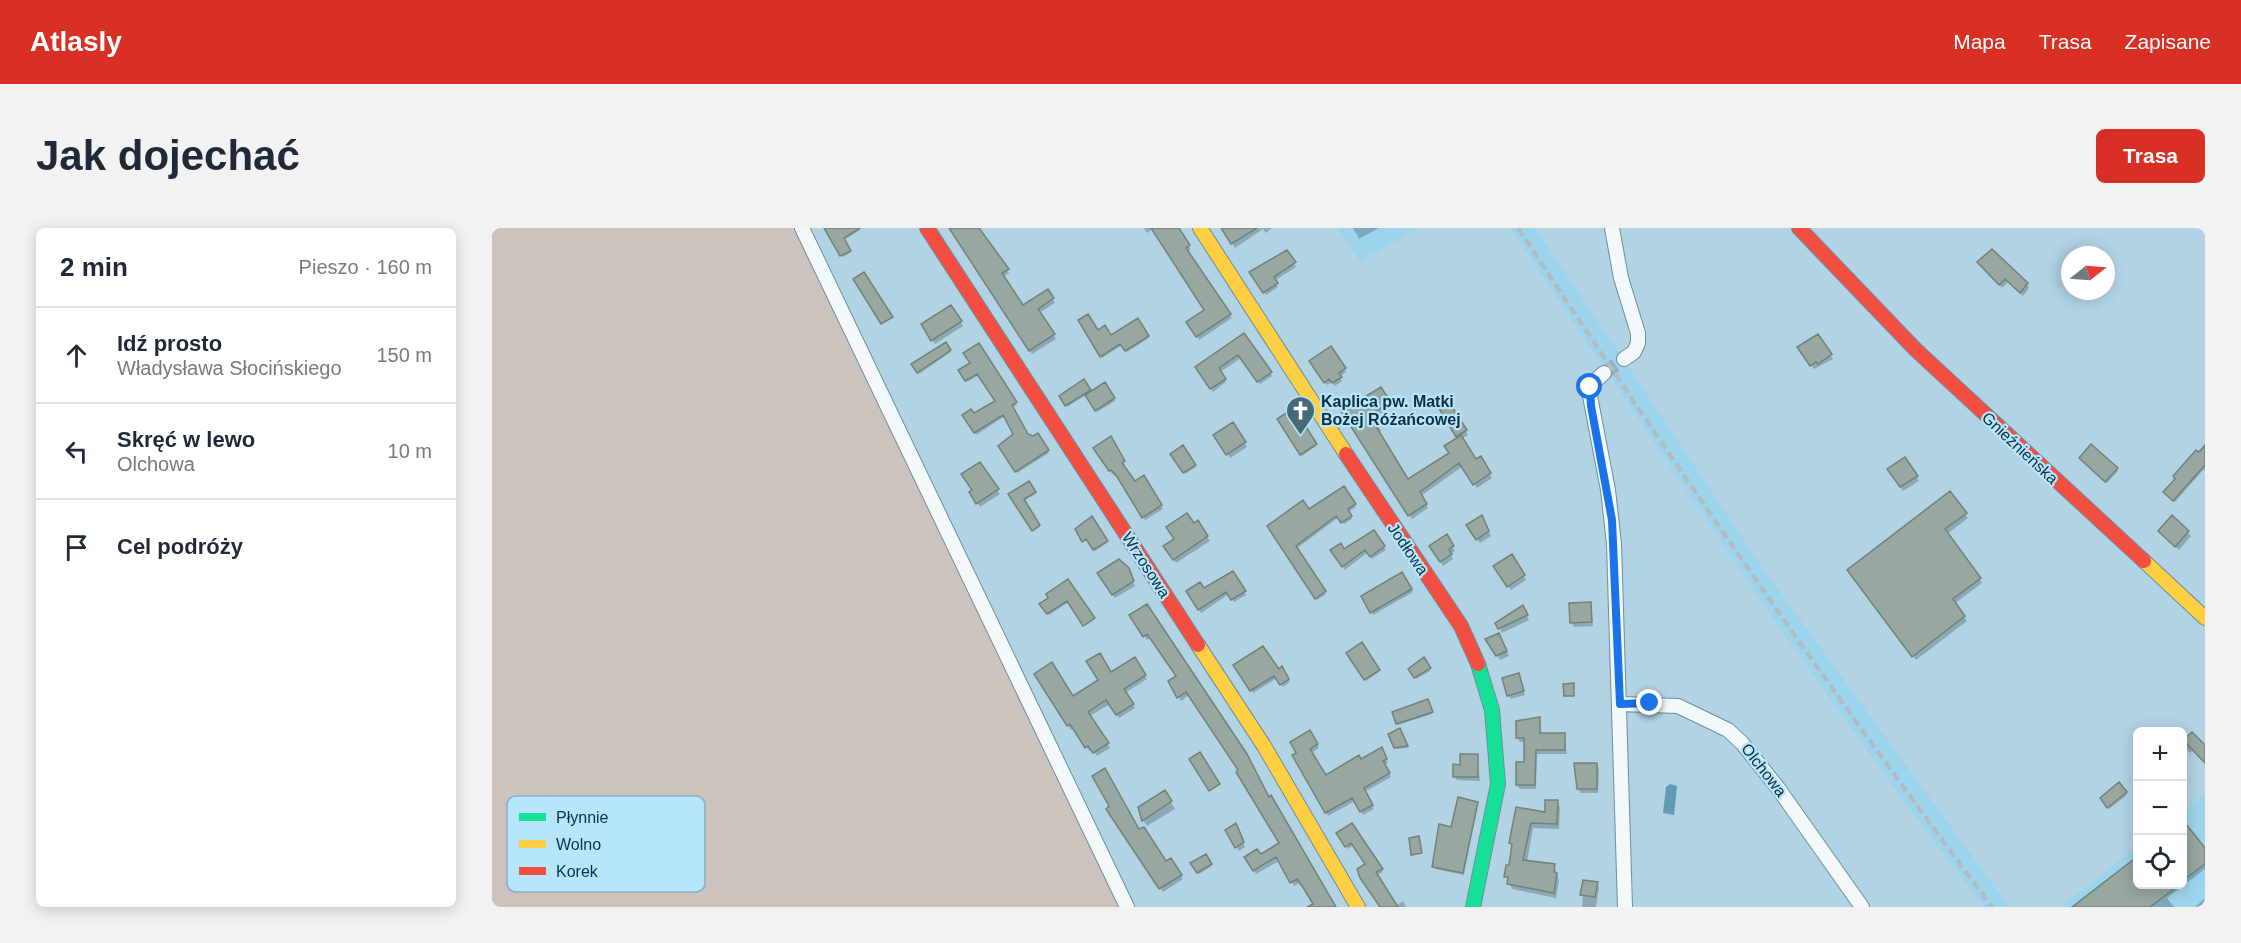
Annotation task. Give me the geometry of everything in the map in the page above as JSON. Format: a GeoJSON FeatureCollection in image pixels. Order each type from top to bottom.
{"type":"FeatureCollection","features":[{"type":"Feature","properties":{"kind":"street"},"geometry":{"type":"LineString","coordinates":[[802,228],[1127,907]]}},
{"type":"Feature","properties":{"kind":"street","name":"Wrzosowa"},"geometry":{"type":"LineString","coordinates":[[927,228],[1264,746],[1358,907]]}},
{"type":"Feature","properties":{"kind":"street","name":"Jodłowa"},"geometry":{"type":"LineString","coordinates":[[1200,228],[1418,565],[1461,626],[1484,678],[1492,710],[1498,784],[1473,907]]}},
{"type":"Feature","properties":{"kind":"street"},"geometry":{"type":"LineString","coordinates":[[1612,228],[1621,278],[1638,333],[1638,343],[1634,352],[1624,359]]}},
{"type":"Feature","properties":{"kind":"street","name":"Gnieźnieńska"},"geometry":{"type":"LineString","coordinates":[[1799,228],[1891,325],[1964,396],[2205,618]]}},
{"type":"Feature","properties":{"kind":"street","name":"Gnieźnieńska"},"geometry":{"type":"LineString","coordinates":[[1815,228],[1842,271]]}},
{"type":"Feature","properties":{"kind":"street"},"geometry":{"type":"LineString","coordinates":[[1604,373],[1593,383],[1590,396],[1612,520],[1620,704],[1625,907]]}},
{"type":"Feature","properties":{"kind":"street","name":"Olchowa"},"geometry":{"type":"LineString","coordinates":[[1620,704],[1678,706],[1728,730],[1742,743],[1778,788],[1862,907]]}},
{"type":"Feature","properties":{"kind":"shaded area"},"geometry":{"type":"Polygon","coordinates":[[[492,228],[808,228],[1128,907],[492,907],[492,228]]]}},
{"type":"Feature","properties":{"kind":"shaded area"},"geometry":{"type":"Polygon","coordinates":[[[1338,228],[1418,228],[1360,262],[1338,228]]]}},
{"type":"Feature","properties":{"kind":"shaded area"},"geometry":{"type":"Polygon","coordinates":[[[1510,228],[1535,228],[1765,571],[2009,907],[1984,907],[1902,799],[1760,600],[1510,228]]]}},
{"type":"Feature","properties":{"kind":"shaded area"},"geometry":{"type":"Polygon","coordinates":[[[1670,784],[1677,786],[1674,815],[1663,813],[1666,787],[1670,784]]]}},
{"type":"Feature","properties":{"kind":"shaded area"},"geometry":{"type":"Polygon","coordinates":[[[2205,794],[2205,907],[2060,907],[2133,850],[2133,889],[2187,889],[2187,809],[2205,794]]]}},
{"type":"Feature","properties":{"kind":"building"},"geometry":{"type":"Polygon","coordinates":[[[824,228],[860,228],[844,238],[851,251],[840,256],[824,228]]]}},
{"type":"Feature","properties":{"kind":"building"},"geometry":{"type":"Polygon","coordinates":[[[949,228],[979,228],[1009,269],[1002,273],[1023,305],[1048,289],[1054,298],[1038,309],[1055,334],[1029,351],[949,228]]]}},
{"type":"Feature","properties":{"kind":"building"},"geometry":{"type":"Polygon","coordinates":[[[1151,228],[1179,228],[1190,245],[1186,248],[1231,314],[1196,337],[1186,322],[1204,310],[1151,228]]]}},
{"type":"Feature","properties":{"kind":"building"},"geometry":{"type":"Polygon","coordinates":[[[1221,228],[1257,228],[1231,244],[1221,228]]]}},
{"type":"Feature","properties":{"kind":"building"},"geometry":{"type":"Polygon","coordinates":[[[1992,249],[2028,283],[2020,293],[2005,279],[1999,285],[1977,262],[1992,249]]]}},
{"type":"Feature","properties":{"kind":"building"},"geometry":{"type":"Polygon","coordinates":[[[1287,250],[1296,262],[1274,277],[1278,283],[1263,293],[1249,272],[1287,250]]]}},
{"type":"Feature","properties":{"kind":"building"},"geometry":{"type":"Polygon","coordinates":[[[864,272],[893,317],[881,324],[853,279],[864,272]]]}},
{"type":"Feature","properties":{"kind":"building"},"geometry":{"type":"Polygon","coordinates":[[[951,305],[962,321],[931,341],[921,324],[951,305]]]}},
{"type":"Feature","properties":{"kind":"building"},"geometry":{"type":"Polygon","coordinates":[[[1088,314],[1098,330],[1105,325],[1111,335],[1138,318],[1149,336],[1125,351],[1120,344],[1100,357],[1078,320],[1088,314]]]}},
{"type":"Feature","properties":{"kind":"building"},"geometry":{"type":"Polygon","coordinates":[[[1244,333],[1272,372],[1257,382],[1238,355],[1219,368],[1226,379],[1210,389],[1195,367],[1244,333]]]}},
{"type":"Feature","properties":{"kind":"building"},"geometry":{"type":"Polygon","coordinates":[[[1818,334],[1832,354],[1818,364],[1816,362],[1810,366],[1797,347],[1818,334]]]}},
{"type":"Feature","properties":{"kind":"building"},"geometry":{"type":"Polygon","coordinates":[[[946,342],[951,350],[917,373],[911,364],[946,342]]]}},
{"type":"Feature","properties":{"kind":"building"},"geometry":{"type":"Polygon","coordinates":[[[979,343],[1017,402],[1012,405],[1028,434],[1033,436],[1038,433],[1049,450],[1015,472],[998,446],[1013,434],[1003,415],[974,433],[962,415],[971,409],[974,413],[995,401],[977,374],[965,381],[958,370],[970,363],[963,353],[979,343]]]}},
{"type":"Feature","properties":{"kind":"building"},"geometry":{"type":"Polygon","coordinates":[[[1331,346],[1346,368],[1339,373],[1342,377],[1332,383],[1329,379],[1324,383],[1309,361],[1331,346]]]}},
{"type":"Feature","properties":{"kind":"building"},"geometry":{"type":"Polygon","coordinates":[[[1084,379],[1091,390],[1065,406],[1059,396],[1084,379]]]}},
{"type":"Feature","properties":{"kind":"building"},"geometry":{"type":"Polygon","coordinates":[[[1105,382],[1115,398],[1095,411],[1085,395],[1105,382]]]}},
{"type":"Feature","properties":{"kind":"building"},"geometry":{"type":"Polygon","coordinates":[[[1381,387],[1390,401],[1372,414],[1380,426],[1377,428],[1408,479],[1449,453],[1444,446],[1461,435],[1476,459],[1481,456],[1491,473],[1473,485],[1459,463],[1420,492],[1427,504],[1408,516],[1341,411],[1381,387]]]}},
{"type":"Feature","properties":{"kind":"building"},"geometry":{"type":"Polygon","coordinates":[[[1447,399],[1467,430],[1456,437],[1437,405],[1447,399]]]}},
{"type":"Feature","properties":{"kind":"building","name":"Kaplica pw. Matki Bożej Różańcowej"},"geometry":{"type":"Polygon","coordinates":[[[1294,408],[1317,444],[1300,455],[1277,419],[1294,408]]]}},
{"type":"Feature","properties":{"kind":"building"},"geometry":{"type":"Polygon","coordinates":[[[1233,422],[1246,442],[1226,455],[1213,435],[1233,422]]]}},
{"type":"Feature","properties":{"kind":"building"},"geometry":{"type":"Polygon","coordinates":[[[1111,436],[1125,461],[1122,463],[1135,481],[1144,475],[1162,505],[1142,518],[1116,475],[1111,470],[1109,471],[1093,448],[1111,436]]]}},
{"type":"Feature","properties":{"kind":"building"},"geometry":{"type":"Polygon","coordinates":[[[2091,444],[2118,468],[2105,482],[2079,458],[2091,444]]]}},
{"type":"Feature","properties":{"kind":"building"},"geometry":{"type":"Polygon","coordinates":[[[1183,445],[1196,465],[1183,473],[1170,454],[1183,445]]]}},
{"type":"Feature","properties":{"kind":"building"},"geometry":{"type":"Polygon","coordinates":[[[2205,445],[2205,465],[2173,501],[2163,492],[2175,479],[2173,476],[2196,450],[2199,452],[2205,445]]]}},
{"type":"Feature","properties":{"kind":"building"},"geometry":{"type":"Polygon","coordinates":[[[1905,457],[1918,476],[1900,487],[1887,469],[1905,457]]]}},
{"type":"Feature","properties":{"kind":"building"},"geometry":{"type":"Polygon","coordinates":[[[980,462],[999,489],[976,504],[969,492],[972,490],[961,474],[980,462]]]}},
{"type":"Feature","properties":{"kind":"building"},"geometry":{"type":"Polygon","coordinates":[[[1029,481],[1036,492],[1024,499],[1040,525],[1032,531],[1008,494],[1029,481]]]}},
{"type":"Feature","properties":{"kind":"building"},"geometry":{"type":"Polygon","coordinates":[[[1344,486],[1356,504],[1348,509],[1352,516],[1341,523],[1336,516],[1296,546],[1326,591],[1315,599],[1267,526],[1303,500],[1309,509],[1344,486]]]}},
{"type":"Feature","properties":{"kind":"building"},"geometry":{"type":"Polygon","coordinates":[[[1950,491],[1967,513],[1945,529],[1981,578],[1953,599],[1965,616],[1912,657],[1847,570],[1950,491]]]}},
{"type":"Feature","properties":{"kind":"building"},"geometry":{"type":"Polygon","coordinates":[[[1187,513],[1194,523],[1198,520],[1208,536],[1173,560],[1163,546],[1174,539],[1166,527],[1187,513]]]}},
{"type":"Feature","properties":{"kind":"building"},"geometry":{"type":"Polygon","coordinates":[[[1482,515],[1489,531],[1476,540],[1466,525],[1482,515]]]}},
{"type":"Feature","properties":{"kind":"building"},"geometry":{"type":"Polygon","coordinates":[[[2172,515],[2189,531],[2175,547],[2158,531],[2172,515]]]}},
{"type":"Feature","properties":{"kind":"building"},"geometry":{"type":"Polygon","coordinates":[[[1092,516],[1108,541],[1093,550],[1086,539],[1082,542],[1075,529],[1092,516]]]}},
{"type":"Feature","properties":{"kind":"building"},"geometry":{"type":"Polygon","coordinates":[[[1374,530],[1385,546],[1370,557],[1365,550],[1342,567],[1330,550],[1341,543],[1344,549],[1374,530]]]}},
{"type":"Feature","properties":{"kind":"building"},"geometry":{"type":"Polygon","coordinates":[[[1447,534],[1454,546],[1449,549],[1452,554],[1440,562],[1429,546],[1447,534]]]}},
{"type":"Feature","properties":{"kind":"building"},"geometry":{"type":"Polygon","coordinates":[[[1512,554],[1525,575],[1507,587],[1493,566],[1512,554]]]}},
{"type":"Feature","properties":{"kind":"building"},"geometry":{"type":"Polygon","coordinates":[[[1119,559],[1129,568],[1134,581],[1112,595],[1097,573],[1119,559]]]}},
{"type":"Feature","properties":{"kind":"building"},"geometry":{"type":"Polygon","coordinates":[[[1233,571],[1246,591],[1231,600],[1226,592],[1198,610],[1186,591],[1200,582],[1204,588],[1233,571]]]}},
{"type":"Feature","properties":{"kind":"building"},"geometry":{"type":"Polygon","coordinates":[[[1402,572],[1412,589],[1370,613],[1361,596],[1402,572]]]}},
{"type":"Feature","properties":{"kind":"building"},"geometry":{"type":"Polygon","coordinates":[[[1068,579],[1095,618],[1083,626],[1067,601],[1047,614],[1039,604],[1048,598],[1046,594],[1068,579]]]}},
{"type":"Feature","properties":{"kind":"building"},"geometry":{"type":"Polygon","coordinates":[[[1591,602],[1592,622],[1570,623],[1569,603],[1591,602]]]}},
{"type":"Feature","properties":{"kind":"building"},"geometry":{"type":"Polygon","coordinates":[[[1147,604],[1247,754],[1269,797],[1271,795],[1336,907],[1307,907],[1313,904],[1304,889],[1297,879],[1290,883],[1276,857],[1253,871],[1244,857],[1257,849],[1261,854],[1279,843],[1236,772],[1238,770],[1186,692],[1177,698],[1168,681],[1176,676],[1147,634],[1143,637],[1129,615],[1147,604]]]}},
{"type":"Feature","properties":{"kind":"building"},"geometry":{"type":"Polygon","coordinates":[[[1523,605],[1528,615],[1498,629],[1495,623],[1523,605]]]}},
{"type":"Feature","properties":{"kind":"building"},"geometry":{"type":"Polygon","coordinates":[[[1499,633],[1507,651],[1496,656],[1485,639],[1499,633]]]}},
{"type":"Feature","properties":{"kind":"building"},"geometry":{"type":"Polygon","coordinates":[[[1362,642],[1380,670],[1364,680],[1346,653],[1362,642]]]}},
{"type":"Feature","properties":{"kind":"building"},"geometry":{"type":"Polygon","coordinates":[[[1263,646],[1279,669],[1282,666],[1289,679],[1280,685],[1274,676],[1250,691],[1233,665],[1263,646]]]}},
{"type":"Feature","properties":{"kind":"building"},"geometry":{"type":"Polygon","coordinates":[[[1100,653],[1111,672],[1135,657],[1146,675],[1124,689],[1134,704],[1116,715],[1106,700],[1088,712],[1109,743],[1093,753],[1088,746],[1085,748],[1070,724],[1067,726],[1034,674],[1052,662],[1073,696],[1098,680],[1086,661],[1100,653]]]}},
{"type":"Feature","properties":{"kind":"building"},"geometry":{"type":"Polygon","coordinates":[[[1424,657],[1431,668],[1414,678],[1408,669],[1424,657]]]}},
{"type":"Feature","properties":{"kind":"building"},"geometry":{"type":"Polygon","coordinates":[[[1519,673],[1524,691],[1507,696],[1502,678],[1519,673]]]}},
{"type":"Feature","properties":{"kind":"building"},"geometry":{"type":"Polygon","coordinates":[[[1574,683],[1574,696],[1564,696],[1563,684],[1574,683]]]}},
{"type":"Feature","properties":{"kind":"building"},"geometry":{"type":"Polygon","coordinates":[[[1428,699],[1433,712],[1396,724],[1392,712],[1428,699]]]}},
{"type":"Feature","properties":{"kind":"building"},"geometry":{"type":"Polygon","coordinates":[[[1540,717],[1540,733],[1565,733],[1565,750],[1536,750],[1535,785],[1516,785],[1516,762],[1524,762],[1524,738],[1516,738],[1516,721],[1540,717]]]}},
{"type":"Feature","properties":{"kind":"building"},"geometry":{"type":"Polygon","coordinates":[[[1400,728],[1408,746],[1394,748],[1388,734],[1400,728]]]}},
{"type":"Feature","properties":{"kind":"building"},"geometry":{"type":"Polygon","coordinates":[[[1310,730],[1318,744],[1310,749],[1326,775],[1359,755],[1361,759],[1382,747],[1387,759],[1383,761],[1390,773],[1364,788],[1373,805],[1360,812],[1352,798],[1325,813],[1292,755],[1296,753],[1290,742],[1310,730]]]}},
{"type":"Feature","properties":{"kind":"building"},"geometry":{"type":"Polygon","coordinates":[[[2192,732],[2205,745],[2205,763],[2187,744],[2187,736],[2192,732]]]}},
{"type":"Feature","properties":{"kind":"building"},"geometry":{"type":"Polygon","coordinates":[[[1200,752],[1220,784],[1209,791],[1189,759],[1200,752]]]}},
{"type":"Feature","properties":{"kind":"building"},"geometry":{"type":"Polygon","coordinates":[[[1460,754],[1478,754],[1478,777],[1453,777],[1453,764],[1460,765],[1460,754]]]}},
{"type":"Feature","properties":{"kind":"building"},"geometry":{"type":"Polygon","coordinates":[[[1574,763],[1597,763],[1597,789],[1577,789],[1574,763]]]}},
{"type":"Feature","properties":{"kind":"building"},"geometry":{"type":"Polygon","coordinates":[[[1105,768],[1139,829],[1144,827],[1166,861],[1171,858],[1182,875],[1159,889],[1106,809],[1109,806],[1092,776],[1105,768]]]}},
{"type":"Feature","properties":{"kind":"building"},"geometry":{"type":"Polygon","coordinates":[[[2119,782],[2127,792],[2107,808],[2100,798],[2119,782]]]}},
{"type":"Feature","properties":{"kind":"building"},"geometry":{"type":"Polygon","coordinates":[[[1165,790],[1172,801],[1142,821],[1138,807],[1165,790]]]}},
{"type":"Feature","properties":{"kind":"building"},"geometry":{"type":"Polygon","coordinates":[[[1458,797],[1478,802],[1463,873],[1432,867],[1439,824],[1451,827],[1458,797]]]}},
{"type":"Feature","properties":{"kind":"building"},"geometry":{"type":"Polygon","coordinates":[[[1545,800],[1558,800],[1557,824],[1531,823],[1523,860],[1555,864],[1554,872],[1557,873],[1554,893],[1507,884],[1508,877],[1504,877],[1506,865],[1509,865],[1512,844],[1509,843],[1516,807],[1545,812],[1545,800]]]}},
{"type":"Feature","properties":{"kind":"building"},"geometry":{"type":"Polygon","coordinates":[[[1236,823],[1244,842],[1235,848],[1225,830],[1236,823]]]}},
{"type":"Feature","properties":{"kind":"building"},"geometry":{"type":"Polygon","coordinates":[[[1352,823],[1383,869],[1376,872],[1398,907],[1380,907],[1360,878],[1357,869],[1365,864],[1351,843],[1345,847],[1336,833],[1352,823]]]}},
{"type":"Feature","properties":{"kind":"building"},"geometry":{"type":"Polygon","coordinates":[[[2187,825],[2205,848],[2205,864],[2187,877],[2187,825]]]}},
{"type":"Feature","properties":{"kind":"building"},"geometry":{"type":"Polygon","coordinates":[[[1419,836],[1422,853],[1411,855],[1409,838],[1419,836]]]}},
{"type":"Feature","properties":{"kind":"building"},"geometry":{"type":"Polygon","coordinates":[[[1206,854],[1212,864],[1197,873],[1190,863],[1206,854]]]}},
{"type":"Feature","properties":{"kind":"building"},"geometry":{"type":"Polygon","coordinates":[[[2133,860],[2133,889],[2174,889],[2150,907],[2072,907],[2133,860]]]}},
{"type":"Feature","properties":{"kind":"building"},"geometry":{"type":"Polygon","coordinates":[[[1583,880],[1598,882],[1595,897],[1580,895],[1583,880]]]}},
{"type":"Feature","properties":{"kind":"tunnel"},"geometry":{"type":"LineString","coordinates":[[1604,373],[1624,359]]}},
{"type":"Feature","properties":{"kind":"railway"},"geometry":{"type":"LineString","coordinates":[[1518,228],[1750,571],[1869,740],[1992,907]]}},
{"type":"Feature","properties":{"kind":"traffic: fast"},"geometry":{"type":"LineString","coordinates":[[1473,907],[1498,784],[1492,710],[1478,664]]}},
{"type":"Feature","properties":{"kind":"traffic: slow"},"geometry":{"type":"LineString","coordinates":[[1200,228],[1346,454]]}},
{"type":"Feature","properties":{"kind":"traffic: slow"},"geometry":{"type":"LineString","coordinates":[[2144,561],[2205,618]]}},
{"type":"Feature","properties":{"kind":"traffic: slow"},"geometry":{"type":"LineString","coordinates":[[1198,645],[1264,746],[1358,907]]}},
{"type":"Feature","properties":{"kind":"traffic: jam"},"geometry":{"type":"LineString","coordinates":[[927,228],[1198,645]]}},
{"type":"Feature","properties":{"kind":"traffic: jam"},"geometry":{"type":"LineString","coordinates":[[1799,228],[1916,350],[2144,561]]}},
{"type":"Feature","properties":{"kind":"traffic: jam"},"geometry":{"type":"LineString","coordinates":[[1346,454],[1461,626],[1478,664]]}},
{"type":"Feature","properties":{"kind":"place","name":"Kaplica pw. Matki Bożej Różańcowej"},"geometry":{"type":"Point","coordinates":[1300,436]}},
{"type":"Feature","properties":{"kind":"route"},"geometry":{"type":"LineString","coordinates":[[1590,387],[1591,406],[1612,520],[1620,704],[1650,703]]}}]}
